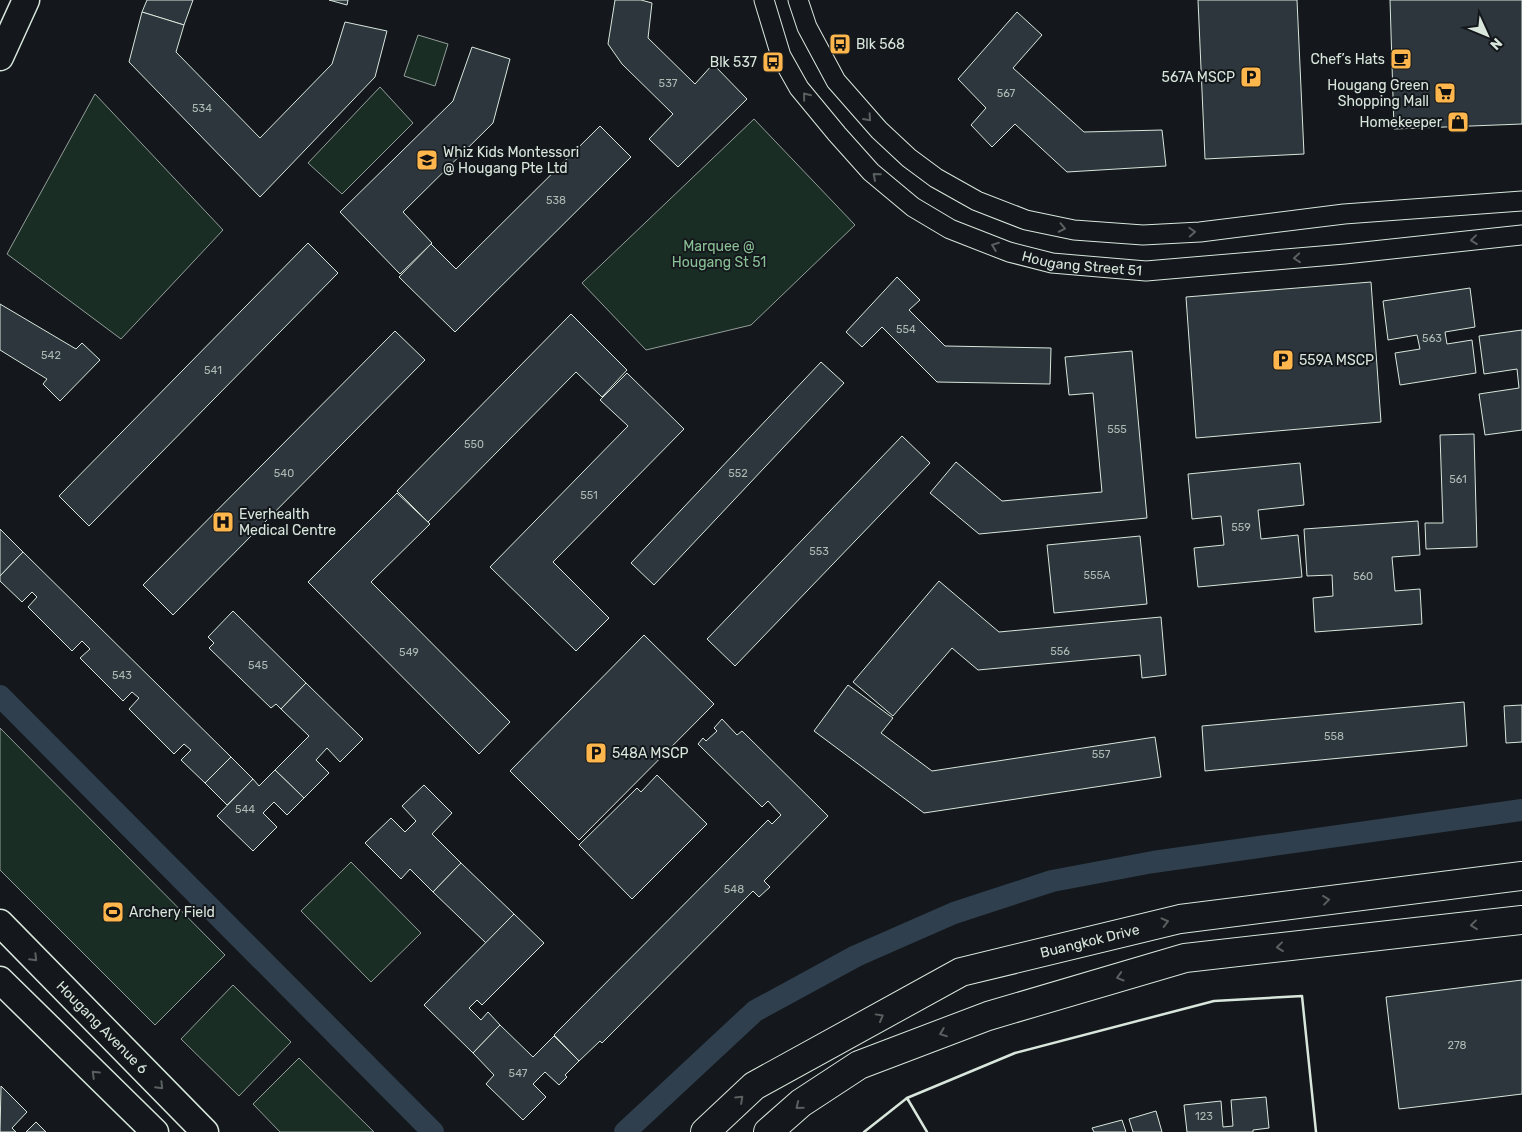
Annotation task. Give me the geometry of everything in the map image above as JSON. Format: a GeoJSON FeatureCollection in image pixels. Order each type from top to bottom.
{"type":"FeatureCollection","features":[{"type":"Feature","properties":{"kind":"main road","name":"Buangkok Drive"},"geometry":{"type":"LineString","coordinates":[[705,1132],[754,1086],[961,972],[1180,918],[1522,876]]}},
{"type":"Feature","properties":{"kind":"main road"},"geometry":{"type":"LineString","coordinates":[[768,1132],[801,1103],[859,1065],[988,1016],[1185,958],[1522,920]]}},
{"type":"Feature","properties":{"kind":"street"},"geometry":{"type":"LineString","coordinates":[[0,57],[26,0]]}},
{"type":"Feature","properties":{"kind":"street","name":"Hougang Street 51"},"geometry":{"type":"LineString","coordinates":[[764,0],[781,56],[800,88],[871,172],[913,207],[950,229],[1009,252],[1052,263],[1146,271],[1345,254],[1522,235]]}},
{"type":"Feature","properties":{"kind":"street"},"geometry":{"type":"LineString","coordinates":[[798,0],[807,27],[836,81],[879,130],[909,158],[936,178],[977,201],[1026,220],[1074,230],[1143,235],[1200,232],[1353,213],[1522,201]]}},
{"type":"Feature","properties":{"kind":"street","name":"Hougang Avenue 6"},"geometry":{"type":"LineString","coordinates":[[0,924],[205,1132]]}},
{"type":"Feature","properties":{"kind":"street"},"geometry":{"type":"LineString","coordinates":[[0,980],[155,1132]]}},
{"type":"Feature","properties":{"kind":"green space"},"geometry":{"type":"Polygon","coordinates":[[[418,35],[448,44],[435,86],[404,76],[418,35]]]}},
{"type":"Feature","properties":{"kind":"green space"},"geometry":{"type":"Polygon","coordinates":[[[380,87],[413,123],[342,194],[308,163],[380,87]]]}},
{"type":"Feature","properties":{"kind":"green space"},"geometry":{"type":"Polygon","coordinates":[[[95,94],[223,230],[121,339],[7,254],[95,94]]]}},
{"type":"Feature","properties":{"kind":"green space","name":"Marquee @ Hougang St 51"},"geometry":{"type":"Polygon","coordinates":[[[754,119],[855,225],[751,325],[646,350],[582,283],[754,119]]]}},
{"type":"Feature","properties":{"kind":"green space","name":"Archery Field"},"geometry":{"type":"Polygon","coordinates":[[[0,728],[225,955],[155,1025],[0,870],[0,728]]]}},
{"type":"Feature","properties":{"kind":"green space"},"geometry":{"type":"Polygon","coordinates":[[[351,862],[421,933],[371,982],[301,911],[351,862]]]}},
{"type":"Feature","properties":{"kind":"green space"},"geometry":{"type":"Polygon","coordinates":[[[233,985],[291,1042],[239,1096],[181,1039],[233,985]]]}},
{"type":"Feature","properties":{"kind":"green space"},"geometry":{"type":"Polygon","coordinates":[[[299,1058],[374,1132],[280,1132],[253,1104],[299,1058]]]}},
{"type":"Feature","properties":{"kind":"building"},"geometry":{"type":"Polygon","coordinates":[[[147,0],[193,0],[184,25],[142,12],[147,0]]]}},
{"type":"Feature","properties":{"kind":"building"},"geometry":{"type":"Polygon","coordinates":[[[329,0],[348,0],[347,5],[329,0]]]}},
{"type":"Feature","properties":{"kind":"building"},"geometry":{"type":"Polygon","coordinates":[[[615,0],[641,0],[652,3],[648,38],[695,84],[713,64],[747,99],[678,167],[649,139],[673,114],[622,64],[608,44],[615,0]]]}},
{"type":"Feature","properties":{"kind":"building","name":"567A MSCP"},"geometry":{"type":"Polygon","coordinates":[[[1198,0],[1297,0],[1304,154],[1205,159],[1198,0]]]}},
{"type":"Feature","properties":{"kind":"building"},"geometry":{"type":"Polygon","coordinates":[[[1390,0],[1522,0],[1522,124],[1394,129],[1390,0]]]}},
{"type":"Feature","properties":{"kind":"building"},"geometry":{"type":"Polygon","coordinates":[[[142,12],[184,25],[176,52],[260,138],[332,64],[345,22],[387,31],[375,77],[260,197],[129,62],[142,12]]]}},
{"type":"Feature","properties":{"kind":"building"},"geometry":{"type":"Polygon","coordinates":[[[1017,12],[1042,35],[1013,68],[1084,132],[1162,130],[1166,166],[1067,172],[1015,124],[992,147],[971,125],[986,108],[958,79],[1017,12]]]}},
{"type":"Feature","properties":{"kind":"building"},"geometry":{"type":"Polygon","coordinates":[[[472,47],[510,59],[493,123],[403,212],[432,243],[400,274],[340,212],[453,101],[472,47]]]}},
{"type":"Feature","properties":{"kind":"building"},"geometry":{"type":"Polygon","coordinates":[[[600,126],[631,157],[455,332],[399,277],[431,244],[456,269],[600,126]]]}},
{"type":"Feature","properties":{"kind":"building"},"geometry":{"type":"Polygon","coordinates":[[[308,243],[338,273],[89,526],[59,496],[308,243]]]}},
{"type":"Feature","properties":{"kind":"building"},"geometry":{"type":"Polygon","coordinates":[[[897,277],[920,300],[909,310],[945,346],[1051,348],[1050,384],[937,382],[882,327],[862,347],[846,332],[897,277]]]}},
{"type":"Feature","properties":{"kind":"building","name":"559A MSCP"},"geometry":{"type":"Polygon","coordinates":[[[1371,282],[1381,422],[1196,438],[1186,297],[1371,282]]]}},
{"type":"Feature","properties":{"kind":"building"},"geometry":{"type":"Polygon","coordinates":[[[1470,288],[1475,327],[1445,332],[1447,344],[1472,340],[1476,373],[1400,385],[1395,353],[1420,349],[1417,335],[1388,340],[1383,301],[1470,288]]]}},
{"type":"Feature","properties":{"kind":"building"},"geometry":{"type":"Polygon","coordinates":[[[0,304],[76,349],[82,343],[100,360],[60,401],[43,384],[47,379],[0,350],[0,304]]]}},
{"type":"Feature","properties":{"kind":"building"},"geometry":{"type":"Polygon","coordinates":[[[571,314],[627,370],[602,397],[576,372],[428,522],[397,491],[571,314]]]}},
{"type":"Feature","properties":{"kind":"building"},"geometry":{"type":"Polygon","coordinates":[[[1522,330],[1522,430],[1485,435],[1479,394],[1519,388],[1517,369],[1484,374],[1479,336],[1522,330]]]}},
{"type":"Feature","properties":{"kind":"building"},"geometry":{"type":"Polygon","coordinates":[[[395,331],[425,360],[173,615],[143,585],[395,331]]]}},
{"type":"Feature","properties":{"kind":"building"},"geometry":{"type":"Polygon","coordinates":[[[1132,351],[1147,518],[979,534],[930,493],[956,462],[1002,501],[1102,492],[1093,393],[1069,395],[1065,357],[1132,351]]]}},
{"type":"Feature","properties":{"kind":"building"},"geometry":{"type":"Polygon","coordinates":[[[821,362],[844,383],[654,585],[631,563],[821,362]]]}},
{"type":"Feature","properties":{"kind":"building"},"geometry":{"type":"Polygon","coordinates":[[[627,373],[684,429],[553,562],[609,618],[576,651],[490,567],[628,426],[600,400],[627,373]]]}},
{"type":"Feature","properties":{"kind":"building"},"geometry":{"type":"Polygon","coordinates":[[[1474,434],[1477,547],[1426,549],[1425,523],[1443,523],[1440,435],[1474,434]]]}},
{"type":"Feature","properties":{"kind":"building"},"geometry":{"type":"Polygon","coordinates":[[[902,436],[930,463],[735,666],[707,639],[902,436]]]}},
{"type":"Feature","properties":{"kind":"building"},"geometry":{"type":"Polygon","coordinates":[[[1300,463],[1304,505],[1258,510],[1261,539],[1298,535],[1302,577],[1198,587],[1194,548],[1224,545],[1221,516],[1192,519],[1188,474],[1300,463]]]}},
{"type":"Feature","properties":{"kind":"building"},"geometry":{"type":"Polygon","coordinates":[[[397,493],[430,524],[371,582],[510,722],[479,754],[308,582],[397,493]]]}},
{"type":"Feature","properties":{"kind":"building"},"geometry":{"type":"Polygon","coordinates":[[[1418,521],[1420,555],[1392,557],[1395,591],[1420,589],[1422,624],[1315,632],[1313,598],[1333,596],[1332,575],[1307,576],[1304,529],[1418,521]]]}},
{"type":"Feature","properties":{"kind":"building"},"geometry":{"type":"Polygon","coordinates":[[[0,529],[23,552],[0,576],[0,529]]]}},
{"type":"Feature","properties":{"kind":"building"},"geometry":{"type":"Polygon","coordinates":[[[1140,536],[1147,604],[1054,613],[1047,545],[1140,536]]]}},
{"type":"Feature","properties":{"kind":"building"},"geometry":{"type":"Polygon","coordinates":[[[23,552],[231,757],[205,783],[181,760],[191,750],[184,744],[174,754],[129,709],[139,698],[132,692],[123,701],[80,658],[90,649],[82,641],[72,651],[28,607],[37,597],[32,592],[22,602],[0,581],[0,576],[23,552]]]}},
{"type":"Feature","properties":{"kind":"building"},"geometry":{"type":"Polygon","coordinates":[[[939,581],[999,632],[1161,617],[1166,675],[1142,678],[1140,655],[978,670],[952,648],[893,716],[853,682],[939,581]]]}},
{"type":"Feature","properties":{"kind":"building"},"geometry":{"type":"Polygon","coordinates":[[[233,611],[306,683],[281,709],[276,704],[271,708],[209,648],[214,643],[208,637],[233,611]]]}},
{"type":"Feature","properties":{"kind":"building","name":"548A MSCP"},"geometry":{"type":"Polygon","coordinates":[[[644,635],[714,704],[579,840],[510,771],[644,635]]]}},
{"type":"Feature","properties":{"kind":"building"},"geometry":{"type":"Polygon","coordinates":[[[306,683],[363,739],[340,762],[327,748],[316,760],[329,773],[304,798],[275,770],[309,736],[281,709],[306,683]]]}},
{"type":"Feature","properties":{"kind":"building"},"geometry":{"type":"Polygon","coordinates":[[[848,685],[893,718],[881,733],[932,771],[1155,737],[1161,777],[924,813],[814,731],[848,685]]]}},
{"type":"Feature","properties":{"kind":"building"},"geometry":{"type":"Polygon","coordinates":[[[1464,702],[1467,746],[1205,771],[1202,726],[1464,702]]]}},
{"type":"Feature","properties":{"kind":"building"},"geometry":{"type":"Polygon","coordinates":[[[1522,705],[1522,742],[1506,743],[1504,706],[1522,705]]]}},
{"type":"Feature","properties":{"kind":"building"},"geometry":{"type":"Polygon","coordinates":[[[722,719],[737,735],[742,731],[828,816],[764,881],[770,887],[759,897],[753,891],[602,1043],[600,1041],[579,1061],[554,1035],[768,820],[772,824],[781,815],[768,801],[762,807],[698,744],[703,738],[706,741],[717,731],[714,728],[722,719]]]}},
{"type":"Feature","properties":{"kind":"building"},"geometry":{"type":"Polygon","coordinates":[[[231,757],[253,779],[227,805],[205,783],[231,757]]]}},
{"type":"Feature","properties":{"kind":"building"},"geometry":{"type":"Polygon","coordinates":[[[275,770],[304,798],[287,815],[274,802],[263,813],[277,827],[253,851],[217,816],[253,779],[259,786],[275,770]]]}},
{"type":"Feature","properties":{"kind":"building"},"geometry":{"type":"Polygon","coordinates":[[[657,775],[707,824],[632,899],[579,845],[637,788],[641,792],[657,775]]]}},
{"type":"Feature","properties":{"kind":"building"},"geometry":{"type":"Polygon","coordinates":[[[424,785],[452,813],[432,834],[461,863],[433,892],[410,869],[401,879],[365,843],[391,818],[405,832],[416,821],[402,806],[424,785]]]}},
{"type":"Feature","properties":{"kind":"building"},"geometry":{"type":"Polygon","coordinates":[[[461,863],[514,914],[486,943],[433,892],[461,863]]]}},
{"type":"Feature","properties":{"kind":"building"},"geometry":{"type":"Polygon","coordinates":[[[514,914],[544,943],[482,1005],[477,1000],[469,1008],[481,1020],[488,1012],[500,1025],[473,1053],[424,1005],[514,914]]]}},
{"type":"Feature","properties":{"kind":"building"},"geometry":{"type":"Polygon","coordinates":[[[1522,980],[1522,1094],[1399,1109],[1386,997],[1522,980]]]}},
{"type":"Feature","properties":{"kind":"building"},"geometry":{"type":"Polygon","coordinates":[[[500,1025],[533,1057],[554,1036],[579,1061],[565,1075],[567,1077],[559,1085],[545,1072],[533,1084],[546,1097],[523,1120],[486,1084],[494,1075],[473,1053],[500,1025]]]}},
{"type":"Feature","properties":{"kind":"building"},"geometry":{"type":"Polygon","coordinates":[[[1,1086],[27,1112],[12,1128],[16,1132],[0,1132],[1,1086]]]}},
{"type":"Feature","properties":{"kind":"building"},"geometry":{"type":"Polygon","coordinates":[[[1266,1097],[1269,1128],[1253,1130],[1253,1132],[1187,1132],[1184,1105],[1221,1101],[1223,1127],[1233,1126],[1231,1100],[1266,1097]]]}},
{"type":"Feature","properties":{"kind":"building"},"geometry":{"type":"Polygon","coordinates":[[[1156,1111],[1162,1132],[1133,1132],[1129,1119],[1156,1111]]]}},
{"type":"Feature","properties":{"kind":"building"},"geometry":{"type":"Polygon","coordinates":[[[1122,1120],[1126,1132],[1094,1132],[1092,1128],[1122,1120]]]}},
{"type":"Feature","properties":{"kind":"building"},"geometry":{"type":"Polygon","coordinates":[[[36,1122],[46,1132],[26,1132],[36,1122]]]}},
{"type":"Feature","properties":{"kind":"waterway"},"geometry":{"type":"LineString","coordinates":[[0,696],[433,1132]]}},
{"type":"Feature","properties":{"kind":"waterway"},"geometry":{"type":"LineString","coordinates":[[625,1132],[755,1011],[856,956],[954,913],[1052,881],[1153,862],[1522,810]]}},
{"type":"Feature","properties":{"kind":"wall"},"geometry":{"type":"LineString","coordinates":[[927,1132],[907,1098],[1015,1053],[1214,1001],[1302,996],[1316,1132]]}},
{"type":"Feature","properties":{"kind":"wall"},"geometry":{"type":"LineString","coordinates":[[864,1132],[907,1098],[908,1100]]}},
{"type":"Feature","properties":{"kind":"place","name":"Blk 568"},"geometry":{"type":"Point","coordinates":[840,44]}},
{"type":"Feature","properties":{"kind":"place","name":"Chef’s Hats"},"geometry":{"type":"Point","coordinates":[1401,59]}},
{"type":"Feature","properties":{"kind":"place","name":"Blk 537"},"geometry":{"type":"Point","coordinates":[773,62]}},
{"type":"Feature","properties":{"kind":"place","name":"567A MSCP"},"geometry":{"type":"Point","coordinates":[1251,77]}},
{"type":"Feature","properties":{"kind":"place","name":"Hougang Green Shopping Mall"},"geometry":{"type":"Point","coordinates":[1445,93]}},
{"type":"Feature","properties":{"kind":"place","name":"Homekeeper"},"geometry":{"type":"Point","coordinates":[1458,122]}},
{"type":"Feature","properties":{"kind":"place","name":"Whiz Kids Montessori @ Hougang Pte Ltd"},"geometry":{"type":"Point","coordinates":[427,160]}},
{"type":"Feature","properties":{"kind":"place","name":"559A MSCP"},"geometry":{"type":"Point","coordinates":[1283,360]}},
{"type":"Feature","properties":{"kind":"place","name":"Everhealth Medical Centre"},"geometry":{"type":"Point","coordinates":[223,522]}},
{"type":"Feature","properties":{"kind":"place","name":"548A MSCP"},"geometry":{"type":"Point","coordinates":[596,753]}},
{"type":"Feature","properties":{"kind":"place","name":"Archery Field"},"geometry":{"type":"Point","coordinates":[113,912]}}]}
